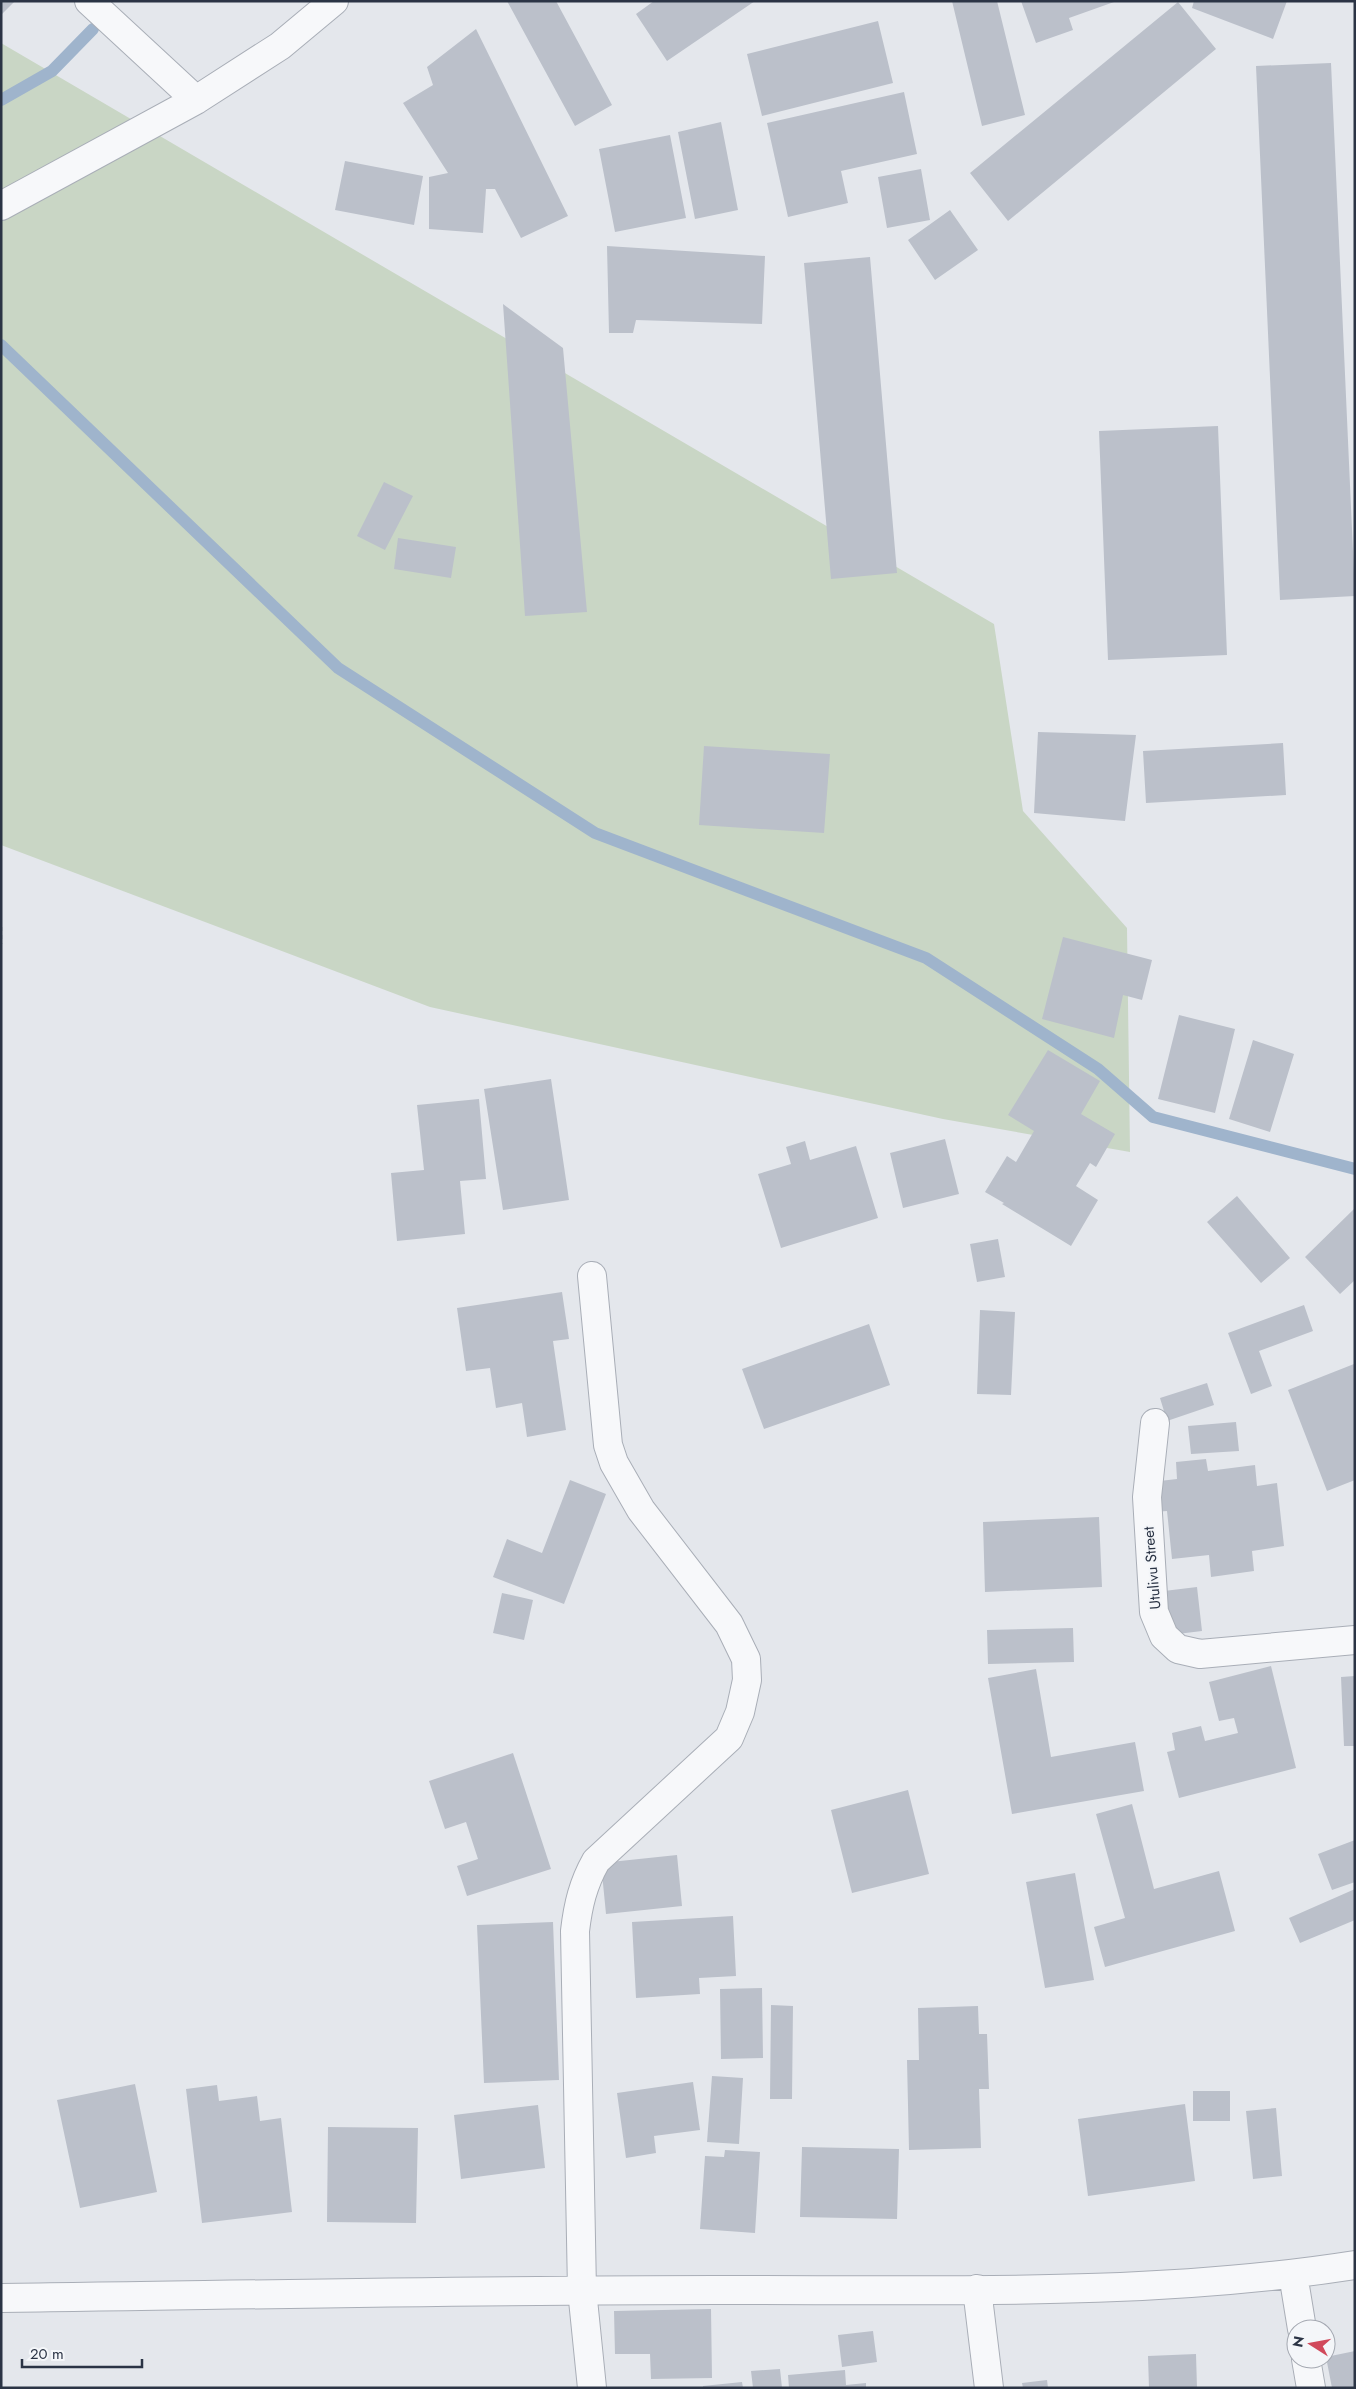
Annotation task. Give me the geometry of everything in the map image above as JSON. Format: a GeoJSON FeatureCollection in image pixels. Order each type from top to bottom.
{"type":"FeatureCollection","features":[{"type":"Feature","properties":{"kind":"street"},"geometry":{"type":"LineString","coordinates":[[89,1],[196,100]]}},
{"type":"Feature","properties":{"kind":"street"},"geometry":{"type":"LineString","coordinates":[[1,206],[196,100],[280,46],[334,1]]}},
{"type":"Feature","properties":{"kind":"street"},"geometry":{"type":"LineString","coordinates":[[592,1276],[608,1445],[611,1454],[641,1510],[729,1624],[746,1659],[747,1680],[740,1712],[728,1738],[596,1860],[584,1881],[578,1906],[575,1931],[582,2290],[592,2388]]}},
{"type":"Feature","properties":{"kind":"street","name":"Utulivu Street"},"geometry":{"type":"LineString","coordinates":[[1155,1423],[1147,1497],[1154,1612],[1164,1636],[1178,1649],[1200,1654],[1355,1640]]}},
{"type":"Feature","properties":{"kind":"street"},"geometry":{"type":"LineString","coordinates":[[1,2298],[582,2290],[1102,2288],[1293,2274],[1355,2265]]}},
{"type":"Feature","properties":{"kind":"street"},"geometry":{"type":"LineString","coordinates":[[1293,2274],[1300,2319]]}},
{"type":"Feature","properties":{"kind":"street"},"geometry":{"type":"LineString","coordinates":[[977,2289],[989,2388]]}},
{"type":"Feature","properties":{"kind":"street"},"geometry":{"type":"LineString","coordinates":[[1308,2369],[1311,2388]]}},
{"type":"Feature","properties":{"kind":"path"},"geometry":{"type":"LineString","coordinates":[[1,927],[1,944]]}},
{"type":"Feature","properties":{"kind":"green space"},"geometry":{"type":"Polygon","coordinates":[[[1,43],[994,624],[1023,811],[1127,928],[1130,1152],[943,1119],[430,1007],[1,845],[1,43]]]}},
{"type":"Feature","properties":{"kind":"building"},"geometry":{"type":"Polygon","coordinates":[[[1,1],[15,1],[1,15],[1,1]]]}},
{"type":"Feature","properties":{"kind":"building"},"geometry":{"type":"Polygon","coordinates":[[[507,1],[556,1],[612,105],[575,126],[507,1]]]}},
{"type":"Feature","properties":{"kind":"building"},"geometry":{"type":"Polygon","coordinates":[[[654,1],[755,1],[667,61],[636,14],[654,1]]]}},
{"type":"Feature","properties":{"kind":"building"},"geometry":{"type":"Polygon","coordinates":[[[952,1],[997,1],[1025,115],[982,126],[952,1]]]}},
{"type":"Feature","properties":{"kind":"building"},"geometry":{"type":"Polygon","coordinates":[[[1021,1],[1114,2],[1069,18],[1073,30],[1036,43],[1021,1]]]}},
{"type":"Feature","properties":{"kind":"building"},"geometry":{"type":"Polygon","coordinates":[[[1194,1],[1287,1],[1273,39],[1192,8],[1194,1]]]}},
{"type":"Feature","properties":{"kind":"building"},"geometry":{"type":"Polygon","coordinates":[[[1178,2],[1216,49],[1008,221],[970,173],[1178,2]]]}},
{"type":"Feature","properties":{"kind":"building"},"geometry":{"type":"Polygon","coordinates":[[[878,21],[893,83],[762,116],[747,54],[878,21]]]}},
{"type":"Feature","properties":{"kind":"building"},"geometry":{"type":"Polygon","coordinates":[[[476,29],[568,216],[521,238],[495,189],[486,189],[483,233],[429,229],[429,177],[448,173],[403,103],[433,85],[427,67],[476,29]]]}},
{"type":"Feature","properties":{"kind":"building"},"geometry":{"type":"Polygon","coordinates":[[[1331,63],[1355,596],[1280,600],[1256,66],[1331,63]]]}},
{"type":"Feature","properties":{"kind":"building"},"geometry":{"type":"Polygon","coordinates":[[[904,92],[917,154],[841,171],[848,203],[788,217],[767,123],[904,92]]]}},
{"type":"Feature","properties":{"kind":"building"},"geometry":{"type":"Polygon","coordinates":[[[721,122],[738,210],[695,219],[678,132],[721,122]]]}},
{"type":"Feature","properties":{"kind":"building"},"geometry":{"type":"Polygon","coordinates":[[[670,135],[686,218],[615,232],[599,149],[670,135]]]}},
{"type":"Feature","properties":{"kind":"building"},"geometry":{"type":"Polygon","coordinates":[[[345,161],[423,176],[414,225],[335,210],[345,161]]]}},
{"type":"Feature","properties":{"kind":"building"},"geometry":{"type":"Polygon","coordinates":[[[921,169],[930,220],[887,228],[878,177],[921,169]]]}},
{"type":"Feature","properties":{"kind":"building"},"geometry":{"type":"Polygon","coordinates":[[[950,210],[978,250],[935,280],[908,240],[950,210]]]}},
{"type":"Feature","properties":{"kind":"building"},"geometry":{"type":"Polygon","coordinates":[[[607,246],[765,256],[762,324],[636,320],[633,333],[609,333],[607,246]]]}},
{"type":"Feature","properties":{"kind":"building"},"geometry":{"type":"Polygon","coordinates":[[[870,257],[897,573],[831,579],[804,263],[870,257]]]}},
{"type":"Feature","properties":{"kind":"building"},"geometry":{"type":"Polygon","coordinates":[[[503,304],[563,348],[587,612],[525,616],[503,304]]]}},
{"type":"Feature","properties":{"kind":"building"},"geometry":{"type":"Polygon","coordinates":[[[1218,426],[1227,655],[1108,660],[1099,431],[1218,426]]]}},
{"type":"Feature","properties":{"kind":"building"},"geometry":{"type":"Polygon","coordinates":[[[384,482],[413,496],[385,550],[357,536],[384,482]]]}},
{"type":"Feature","properties":{"kind":"building"},"geometry":{"type":"Polygon","coordinates":[[[398,538],[456,547],[451,578],[394,569],[398,538]]]}},
{"type":"Feature","properties":{"kind":"building"},"geometry":{"type":"Polygon","coordinates":[[[1038,732],[1136,735],[1125,821],[1034,813],[1038,732]]]}},
{"type":"Feature","properties":{"kind":"building"},"geometry":{"type":"Polygon","coordinates":[[[1283,743],[1286,795],[1146,803],[1143,751],[1283,743]]]}},
{"type":"Feature","properties":{"kind":"building"},"geometry":{"type":"Polygon","coordinates":[[[704,746],[830,754],[824,833],[699,825],[704,746]]]}},
{"type":"Feature","properties":{"kind":"building"},"geometry":{"type":"Polygon","coordinates":[[[1063,937],[1152,960],[1142,1000],[1123,995],[1114,1038],[1042,1019],[1063,937]]]}},
{"type":"Feature","properties":{"kind":"building"},"geometry":{"type":"Polygon","coordinates":[[[1179,1015],[1235,1029],[1215,1113],[1158,1099],[1179,1015]]]}},
{"type":"Feature","properties":{"kind":"building"},"geometry":{"type":"Polygon","coordinates":[[[1253,1040],[1294,1054],[1270,1132],[1229,1119],[1253,1040]]]}},
{"type":"Feature","properties":{"kind":"building"},"geometry":{"type":"Polygon","coordinates":[[[1048,1050],[1100,1081],[1081,1114],[1115,1134],[1096,1167],[1090,1163],[1076,1186],[1098,1200],[1071,1246],[985,1192],[1007,1156],[1016,1162],[1034,1131],[1008,1115],[1048,1050]]]}},
{"type":"Feature","properties":{"kind":"building"},"geometry":{"type":"Polygon","coordinates":[[[551,1079],[569,1200],[503,1210],[484,1089],[551,1079]]]}},
{"type":"Feature","properties":{"kind":"building"},"geometry":{"type":"Polygon","coordinates":[[[479,1099],[486,1179],[460,1181],[465,1234],[397,1241],[391,1173],[424,1170],[417,1105],[479,1099]]]}},
{"type":"Feature","properties":{"kind":"building"},"geometry":{"type":"Polygon","coordinates":[[[945,1139],[959,1194],[903,1208],[890,1153],[945,1139]]]}},
{"type":"Feature","properties":{"kind":"building"},"geometry":{"type":"Polygon","coordinates":[[[805,1141],[810,1160],[856,1146],[878,1218],[781,1248],[758,1174],[791,1164],[786,1147],[805,1141]]]}},
{"type":"Feature","properties":{"kind":"building"},"geometry":{"type":"Polygon","coordinates":[[[1237,1196],[1290,1258],[1261,1283],[1207,1222],[1237,1196]]]}},
{"type":"Feature","properties":{"kind":"building"},"geometry":{"type":"Polygon","coordinates":[[[1355,1208],[1355,1280],[1340,1294],[1305,1257],[1355,1208]]]}},
{"type":"Feature","properties":{"kind":"building"},"geometry":{"type":"Polygon","coordinates":[[[998,1239],[1005,1277],[977,1282],[970,1244],[998,1239]]]}},
{"type":"Feature","properties":{"kind":"building"},"geometry":{"type":"Polygon","coordinates":[[[562,1292],[569,1339],[553,1341],[566,1430],[527,1437],[522,1403],[496,1408],[490,1368],[466,1371],[457,1308],[562,1292]]]}},
{"type":"Feature","properties":{"kind":"building"},"geometry":{"type":"Polygon","coordinates":[[[1304,1305],[1313,1331],[1259,1351],[1272,1386],[1251,1394],[1228,1333],[1304,1305]]]}},
{"type":"Feature","properties":{"kind":"building"},"geometry":{"type":"Polygon","coordinates":[[[980,1310],[1015,1312],[1011,1395],[977,1394],[980,1310]]]}},
{"type":"Feature","properties":{"kind":"building"},"geometry":{"type":"Polygon","coordinates":[[[869,1324],[890,1385],[764,1429],[742,1369],[869,1324]]]}},
{"type":"Feature","properties":{"kind":"building"},"geometry":{"type":"Polygon","coordinates":[[[1354,1364],[1355,1480],[1327,1491],[1288,1390],[1354,1364]]]}},
{"type":"Feature","properties":{"kind":"building"},"geometry":{"type":"Polygon","coordinates":[[[1207,1383],[1214,1405],[1167,1421],[1160,1398],[1207,1383]]]}},
{"type":"Feature","properties":{"kind":"building"},"geometry":{"type":"Polygon","coordinates":[[[1236,1422],[1239,1451],[1191,1454],[1188,1426],[1236,1422]]]}},
{"type":"Feature","properties":{"kind":"building"},"geometry":{"type":"Polygon","coordinates":[[[1206,1459],[1208,1471],[1255,1465],[1257,1486],[1277,1483],[1284,1546],[1252,1551],[1254,1571],[1211,1577],[1209,1555],[1172,1559],[1167,1511],[1154,1512],[1151,1482],[1177,1479],[1176,1462],[1206,1459]]]}},
{"type":"Feature","properties":{"kind":"building"},"geometry":{"type":"Polygon","coordinates":[[[570,1480],[606,1494],[564,1604],[493,1577],[507,1539],[542,1553],[570,1480]]]}},
{"type":"Feature","properties":{"kind":"building"},"geometry":{"type":"Polygon","coordinates":[[[1099,1517],[1102,1587],[985,1592],[983,1522],[1099,1517]]]}},
{"type":"Feature","properties":{"kind":"building"},"geometry":{"type":"Polygon","coordinates":[[[1197,1587],[1202,1631],[1169,1635],[1164,1591],[1197,1587]]]}},
{"type":"Feature","properties":{"kind":"building"},"geometry":{"type":"Polygon","coordinates":[[[502,1593],[533,1600],[524,1640],[493,1633],[502,1593]]]}},
{"type":"Feature","properties":{"kind":"building"},"geometry":{"type":"Polygon","coordinates":[[[1073,1628],[1074,1662],[988,1664],[987,1630],[1073,1628]]]}},
{"type":"Feature","properties":{"kind":"building"},"geometry":{"type":"Polygon","coordinates":[[[1271,1666],[1296,1768],[1179,1798],[1167,1752],[1175,1750],[1172,1733],[1201,1726],[1205,1741],[1238,1733],[1234,1718],[1219,1721],[1209,1682],[1271,1666]]]}},
{"type":"Feature","properties":{"kind":"building"},"geometry":{"type":"Polygon","coordinates":[[[1036,1669],[1051,1757],[1135,1742],[1144,1791],[1012,1814],[988,1678],[1036,1669]]]}},
{"type":"Feature","properties":{"kind":"building"},"geometry":{"type":"Polygon","coordinates":[[[1355,1676],[1355,1746],[1344,1746],[1341,1677],[1355,1676]]]}},
{"type":"Feature","properties":{"kind":"building"},"geometry":{"type":"Polygon","coordinates":[[[513,1753],[551,1869],[467,1896],[457,1866],[478,1859],[466,1822],[445,1829],[429,1781],[513,1753]]]}},
{"type":"Feature","properties":{"kind":"building"},"geometry":{"type":"Polygon","coordinates":[[[908,1790],[929,1874],[852,1893],[831,1810],[908,1790]]]}},
{"type":"Feature","properties":{"kind":"building"},"geometry":{"type":"Polygon","coordinates":[[[1132,1804],[1154,1889],[1219,1871],[1235,1931],[1105,1967],[1094,1927],[1125,1918],[1096,1814],[1132,1804]]]}},
{"type":"Feature","properties":{"kind":"building"},"geometry":{"type":"Polygon","coordinates":[[[1355,1840],[1355,1882],[1332,1890],[1318,1854],[1355,1840]]]}},
{"type":"Feature","properties":{"kind":"building"},"geometry":{"type":"Polygon","coordinates":[[[677,1855],[682,1906],[606,1914],[601,1863],[677,1855]]]}},
{"type":"Feature","properties":{"kind":"building"},"geometry":{"type":"Polygon","coordinates":[[[1075,1873],[1094,1980],[1045,1988],[1026,1882],[1075,1873]]]}},
{"type":"Feature","properties":{"kind":"building"},"geometry":{"type":"Polygon","coordinates":[[[1355,1889],[1355,1920],[1300,1943],[1289,1918],[1355,1889]]]}},
{"type":"Feature","properties":{"kind":"building"},"geometry":{"type":"Polygon","coordinates":[[[733,1916],[736,1976],[699,1978],[700,1994],[636,1998],[632,1922],[733,1916]]]}},
{"type":"Feature","properties":{"kind":"building"},"geometry":{"type":"Polygon","coordinates":[[[553,1922],[559,2080],[484,2083],[477,1925],[553,1922]]]}},
{"type":"Feature","properties":{"kind":"building"},"geometry":{"type":"Polygon","coordinates":[[[762,1988],[763,2058],[721,2059],[720,1989],[762,1988]]]}},
{"type":"Feature","properties":{"kind":"building"},"geometry":{"type":"Polygon","coordinates":[[[771,2005],[793,2006],[792,2099],[770,2099],[771,2005]]]}},
{"type":"Feature","properties":{"kind":"building"},"geometry":{"type":"Polygon","coordinates":[[[978,2006],[979,2034],[987,2034],[989,2089],[979,2089],[981,2148],[909,2150],[907,2060],[919,2060],[918,2008],[978,2006]]]}},
{"type":"Feature","properties":{"kind":"building"},"geometry":{"type":"Polygon","coordinates":[[[712,2076],[743,2078],[739,2144],[707,2142],[712,2076]]]}},
{"type":"Feature","properties":{"kind":"building"},"geometry":{"type":"Polygon","coordinates":[[[693,2082],[700,2130],[654,2136],[656,2153],[626,2158],[617,2093],[693,2082]]]}},
{"type":"Feature","properties":{"kind":"building"},"geometry":{"type":"Polygon","coordinates":[[[135,2084],[157,2192],[80,2208],[57,2100],[135,2084]]]}},
{"type":"Feature","properties":{"kind":"building"},"geometry":{"type":"Polygon","coordinates":[[[217,2085],[219,2101],[257,2096],[260,2121],[281,2118],[292,2212],[202,2223],[186,2089],[217,2085]]]}},
{"type":"Feature","properties":{"kind":"building"},"geometry":{"type":"Polygon","coordinates":[[[1193,2091],[1230,2091],[1230,2121],[1193,2121],[1193,2091]]]}},
{"type":"Feature","properties":{"kind":"building"},"geometry":{"type":"Polygon","coordinates":[[[1185,2104],[1195,2181],[1088,2196],[1078,2119],[1185,2104]]]}},
{"type":"Feature","properties":{"kind":"building"},"geometry":{"type":"Polygon","coordinates":[[[538,2105],[545,2168],[461,2179],[454,2115],[538,2105]]]}},
{"type":"Feature","properties":{"kind":"building"},"geometry":{"type":"Polygon","coordinates":[[[1276,2108],[1282,2176],[1253,2179],[1246,2111],[1276,2108]]]}},
{"type":"Feature","properties":{"kind":"building"},"geometry":{"type":"Polygon","coordinates":[[[328,2127],[418,2128],[416,2223],[327,2222],[328,2127]]]}},
{"type":"Feature","properties":{"kind":"building"},"geometry":{"type":"Polygon","coordinates":[[[802,2147],[899,2149],[897,2219],[800,2217],[802,2147]]]}},
{"type":"Feature","properties":{"kind":"building"},"geometry":{"type":"Polygon","coordinates":[[[725,2150],[760,2152],[755,2233],[700,2229],[705,2156],[724,2157],[725,2150]]]}},
{"type":"Feature","properties":{"kind":"building"},"geometry":{"type":"Polygon","coordinates":[[[711,2309],[712,2378],[651,2379],[650,2354],[615,2354],[614,2311],[711,2309]]]}},
{"type":"Feature","properties":{"kind":"building"},"geometry":{"type":"Polygon","coordinates":[[[873,2331],[877,2362],[842,2367],[838,2335],[873,2331]]]}},
{"type":"Feature","properties":{"kind":"building"},"geometry":{"type":"Polygon","coordinates":[[[1355,2351],[1355,2388],[1332,2388],[1328,2369],[1336,2369],[1336,2355],[1355,2351]]]}},
{"type":"Feature","properties":{"kind":"building"},"geometry":{"type":"Polygon","coordinates":[[[1196,2354],[1197,2388],[1149,2388],[1148,2356],[1196,2354]]]}},
{"type":"Feature","properties":{"kind":"building"},"geometry":{"type":"Polygon","coordinates":[[[780,2369],[782,2388],[753,2388],[751,2371],[780,2369]]]}},
{"type":"Feature","properties":{"kind":"building"},"geometry":{"type":"Polygon","coordinates":[[[845,2370],[846,2385],[866,2383],[866,2388],[789,2388],[788,2375],[845,2370]]]}},
{"type":"Feature","properties":{"kind":"building"},"geometry":{"type":"Polygon","coordinates":[[[1047,2380],[1048,2388],[1023,2388],[1022,2383],[1047,2380]]]}},
{"type":"Feature","properties":{"kind":"building"},"geometry":{"type":"Polygon","coordinates":[[[742,2382],[743,2388],[703,2388],[703,2386],[742,2382]]]}},
{"type":"Feature","properties":{"kind":"waterway"},"geometry":{"type":"LineString","coordinates":[[1,100],[52,71],[93,29]]}},
{"type":"Feature","properties":{"kind":"waterway"},"geometry":{"type":"LineString","coordinates":[[1,345],[338,668],[595,833],[926,958],[1098,1069],[1153,1117],[1355,1169]]}}]}
